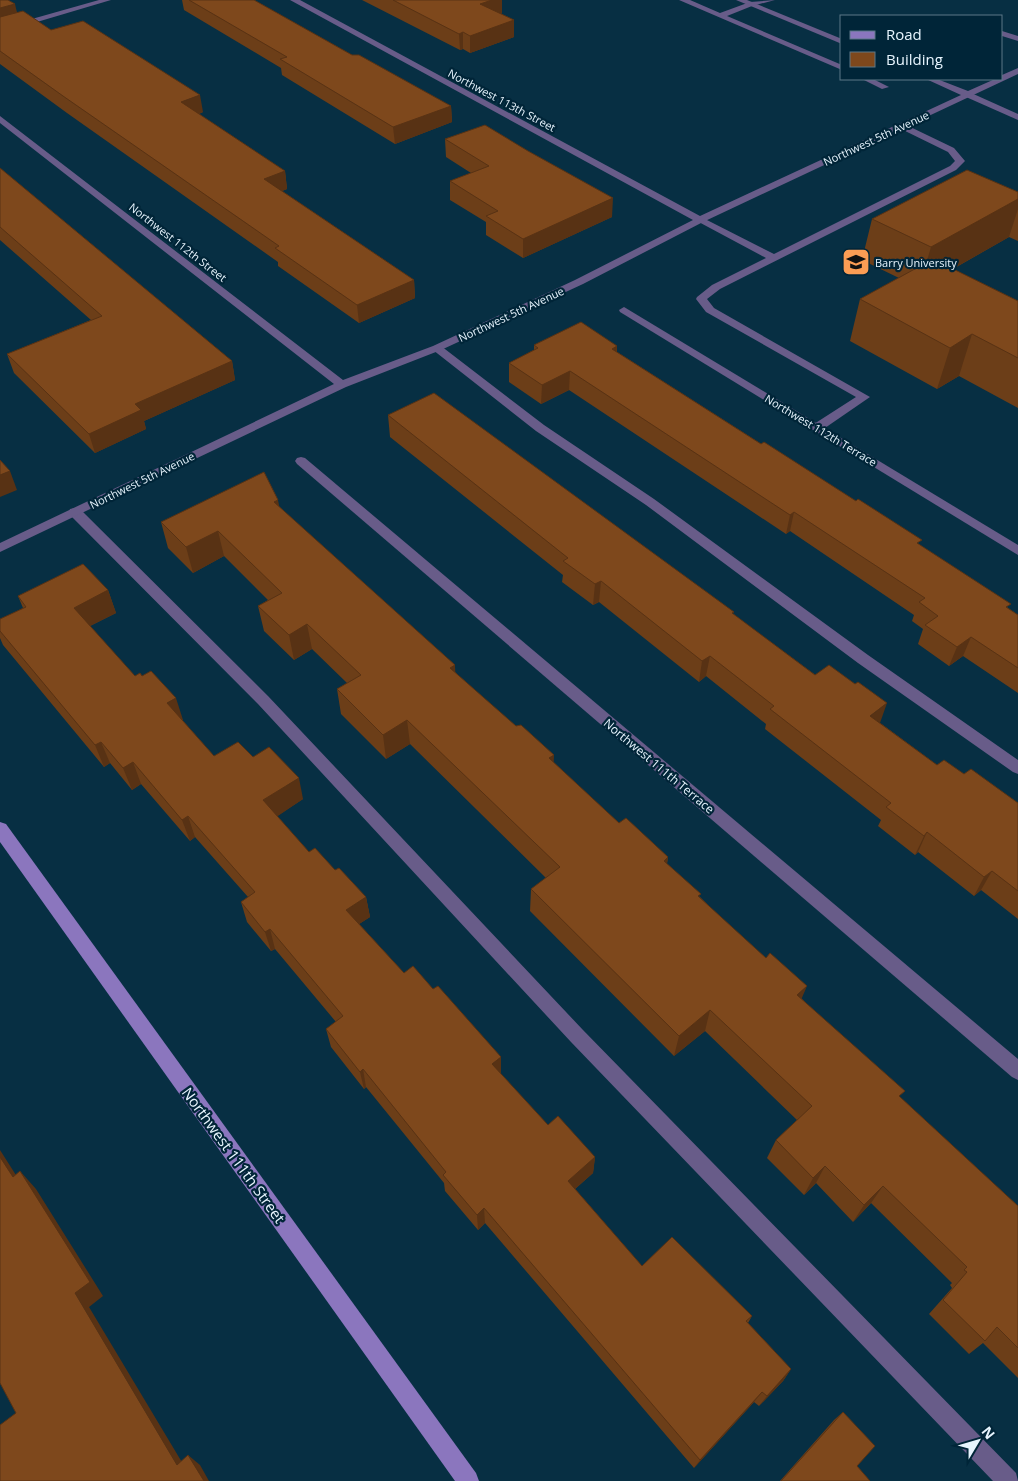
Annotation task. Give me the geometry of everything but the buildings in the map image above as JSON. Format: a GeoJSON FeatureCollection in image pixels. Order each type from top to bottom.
{"type":"FeatureCollection","features":[{"type":"Feature","properties":{"kind":"street"},"geometry":{"type":"LineString","coordinates":[[0,31],[107,0]]}},
{"type":"Feature","properties":{"kind":"street","name":"Northwest 113th Street"},"geometry":{"type":"LineString","coordinates":[[294,0],[700,220],[775,258]]}},
{"type":"Feature","properties":{"kind":"street"},"geometry":{"type":"LineString","coordinates":[[683,0],[840,67]]}},
{"type":"Feature","properties":{"kind":"street"},"geometry":{"type":"LineString","coordinates":[[740,0],[840,41]]}},
{"type":"Feature","properties":{"kind":"street"},"geometry":{"type":"LineString","coordinates":[[720,16],[750,4],[771,0]]}},
{"type":"Feature","properties":{"kind":"street"},"geometry":{"type":"LineString","coordinates":[[1003,33],[1018,39]]}},
{"type":"Feature","properties":{"kind":"street","name":"Northwest 5th Avenue"},"geometry":{"type":"LineString","coordinates":[[1003,78],[1018,71]]}},
{"type":"Feature","properties":{"kind":"street"},"geometry":{"type":"LineString","coordinates":[[868,80],[885,87]]}},
{"type":"Feature","properties":{"kind":"street"},"geometry":{"type":"LineString","coordinates":[[932,80],[1018,117]]}},
{"type":"Feature","properties":{"kind":"street","name":"Northwest 5th Avenue"},"geometry":{"type":"LineString","coordinates":[[0,548],[342,385],[437,348],[579,282],[700,220],[1000,80]]}},
{"type":"Feature","properties":{"kind":"street","name":"Northwest 112th Street"},"geometry":{"type":"LineString","coordinates":[[0,119],[342,385]]}},
{"type":"Feature","properties":{"kind":"street"},"geometry":{"type":"LineString","coordinates":[[818,428],[864,397],[710,310],[701,299],[716,287],[953,168],[960,161],[951,150],[902,126]]}},
{"type":"Feature","properties":{"kind":"street","name":"Northwest 112th Terrace"},"geometry":{"type":"LineString","coordinates":[[624,310],[1018,551]]}},
{"type":"Feature","properties":{"kind":"street"},"geometry":{"type":"LineString","coordinates":[[437,348],[540,428],[650,502],[863,658],[1018,768]]}},
{"type":"Feature","properties":{"kind":"street","name":"Northwest 111th Terrace"},"geometry":{"type":"LineString","coordinates":[[301,461],[1018,1071]]}},
{"type":"Feature","properties":{"kind":"street"},"geometry":{"type":"LineString","coordinates":[[75,512],[263,700],[576,1036],[1008,1481]]}},
{"type":"Feature","properties":{"kind":"street","name":"Northwest 111th Street"},"geometry":{"type":"LineString","coordinates":[[0,829],[468,1481]]}},
{"type":"Feature","properties":{"kind":"place","name":"Barry University"},"geometry":{"type":"Point","coordinates":[856,262]}}]}
